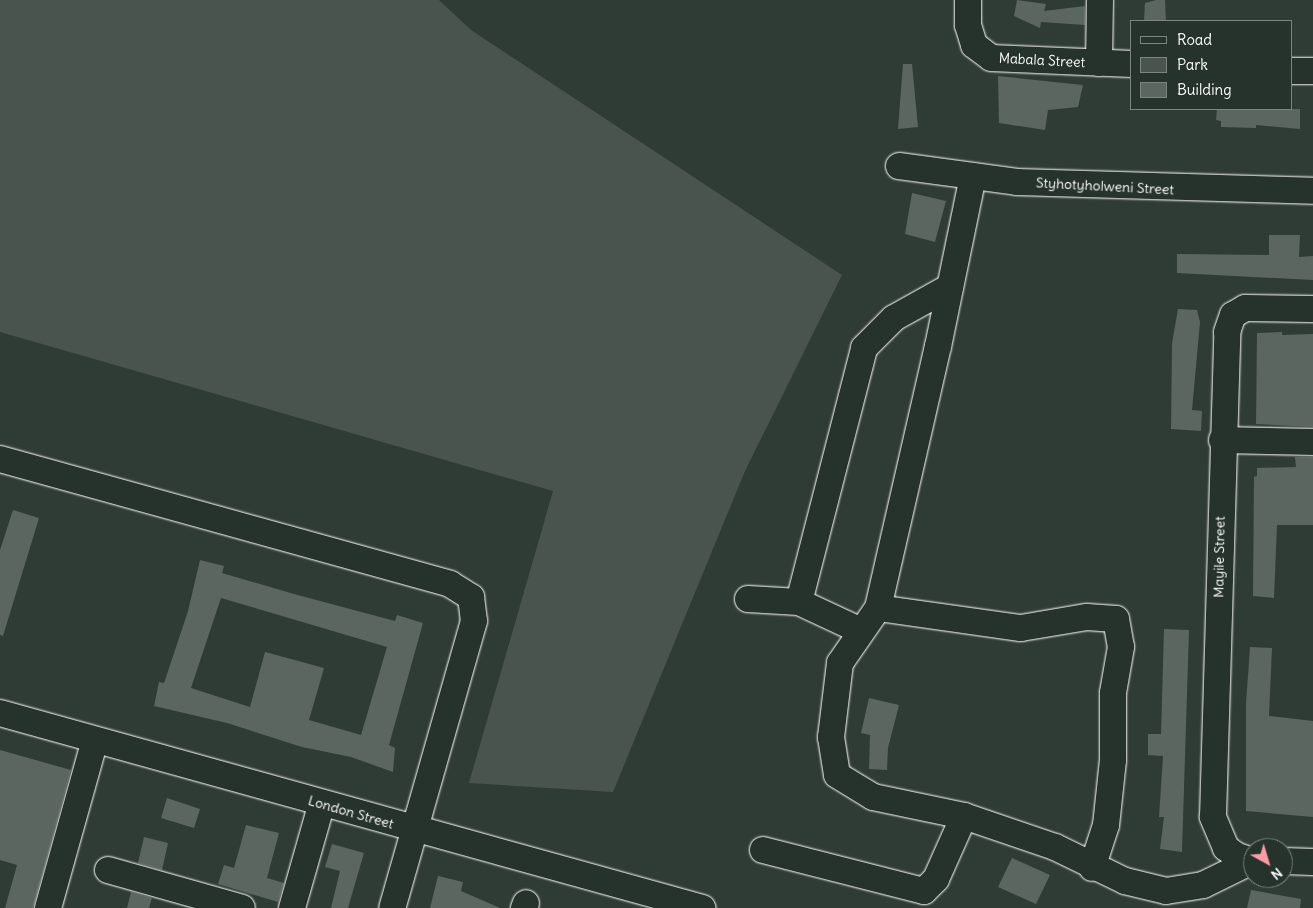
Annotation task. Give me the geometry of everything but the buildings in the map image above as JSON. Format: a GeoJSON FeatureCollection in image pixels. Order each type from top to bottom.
{"type":"FeatureCollection","features":[{"type":"Feature","properties":{"kind":"street","name":"Mabala Street"},"geometry":{"type":"LineString","coordinates":[[968,0],[968,25],[972,39],[979,52],[991,58],[1130,64]]}},
{"type":"Feature","properties":{"kind":"street"},"geometry":{"type":"LineString","coordinates":[[1099,63],[1100,0]]}},
{"type":"Feature","properties":{"kind":"street"},"geometry":{"type":"LineString","coordinates":[[1293,71],[1313,72]]}},
{"type":"Feature","properties":{"kind":"street","name":"Styhotyholweni Street"},"geometry":{"type":"LineString","coordinates":[[899,166],[973,176],[1092,186],[1313,191]]}},
{"type":"Feature","properties":{"kind":"street"},"geometry":{"type":"LineString","coordinates":[[973,176],[878,608],[840,663],[831,737],[837,775],[873,797],[964,816],[1055,847],[1092,868],[1125,882],[1166,891],[1203,884],[1243,866]]}},
{"type":"Feature","properties":{"kind":"street"},"geometry":{"type":"LineString","coordinates":[[798,602],[864,348],[894,318],[950,287]]}},
{"type":"Feature","properties":{"kind":"street","name":"Mayile Street"},"geometry":{"type":"LineString","coordinates":[[1243,858],[1226,848],[1213,817],[1222,440],[1227,332],[1233,315],[1245,308],[1313,310]]}},
{"type":"Feature","properties":{"kind":"street"},"geometry":{"type":"LineString","coordinates":[[1222,440],[1313,442]]}},
{"type":"Feature","properties":{"kind":"street"},"geometry":{"type":"LineString","coordinates":[[0,458],[450,584],[467,592],[474,603],[474,621],[392,908]]}},
{"type":"Feature","properties":{"kind":"street"},"geometry":{"type":"LineString","coordinates":[[748,599],[798,602],[861,631]]}},
{"type":"Feature","properties":{"kind":"street"},"geometry":{"type":"LineString","coordinates":[[878,608],[1021,628],[1087,617],[1116,619],[1121,646],[1113,693],[1113,760],[1106,824],[1092,868]]}},
{"type":"Feature","properties":{"kind":"street","name":"London Street"},"geometry":{"type":"LineString","coordinates":[[0,713],[414,830],[702,908]]}},
{"type":"Feature","properties":{"kind":"street"},"geometry":{"type":"LineString","coordinates":[[48,908],[95,740]]}},
{"type":"Feature","properties":{"kind":"street"},"geometry":{"type":"LineString","coordinates":[[292,908],[322,804]]}},
{"type":"Feature","properties":{"kind":"street"},"geometry":{"type":"LineString","coordinates":[[763,850],[924,891],[936,879],[964,816]]}},
{"type":"Feature","properties":{"kind":"street"},"geometry":{"type":"LineString","coordinates":[[1293,861],[1313,862]]}},
{"type":"Feature","properties":{"kind":"street"},"geometry":{"type":"LineString","coordinates":[[108,870],[242,908]]}},
{"type":"Feature","properties":{"kind":"green space"},"geometry":{"type":"Polygon","coordinates":[[[0,0],[439,0],[471,30],[842,275],[745,471],[613,792],[469,783],[553,491],[0,332],[0,0]]]}}]}
